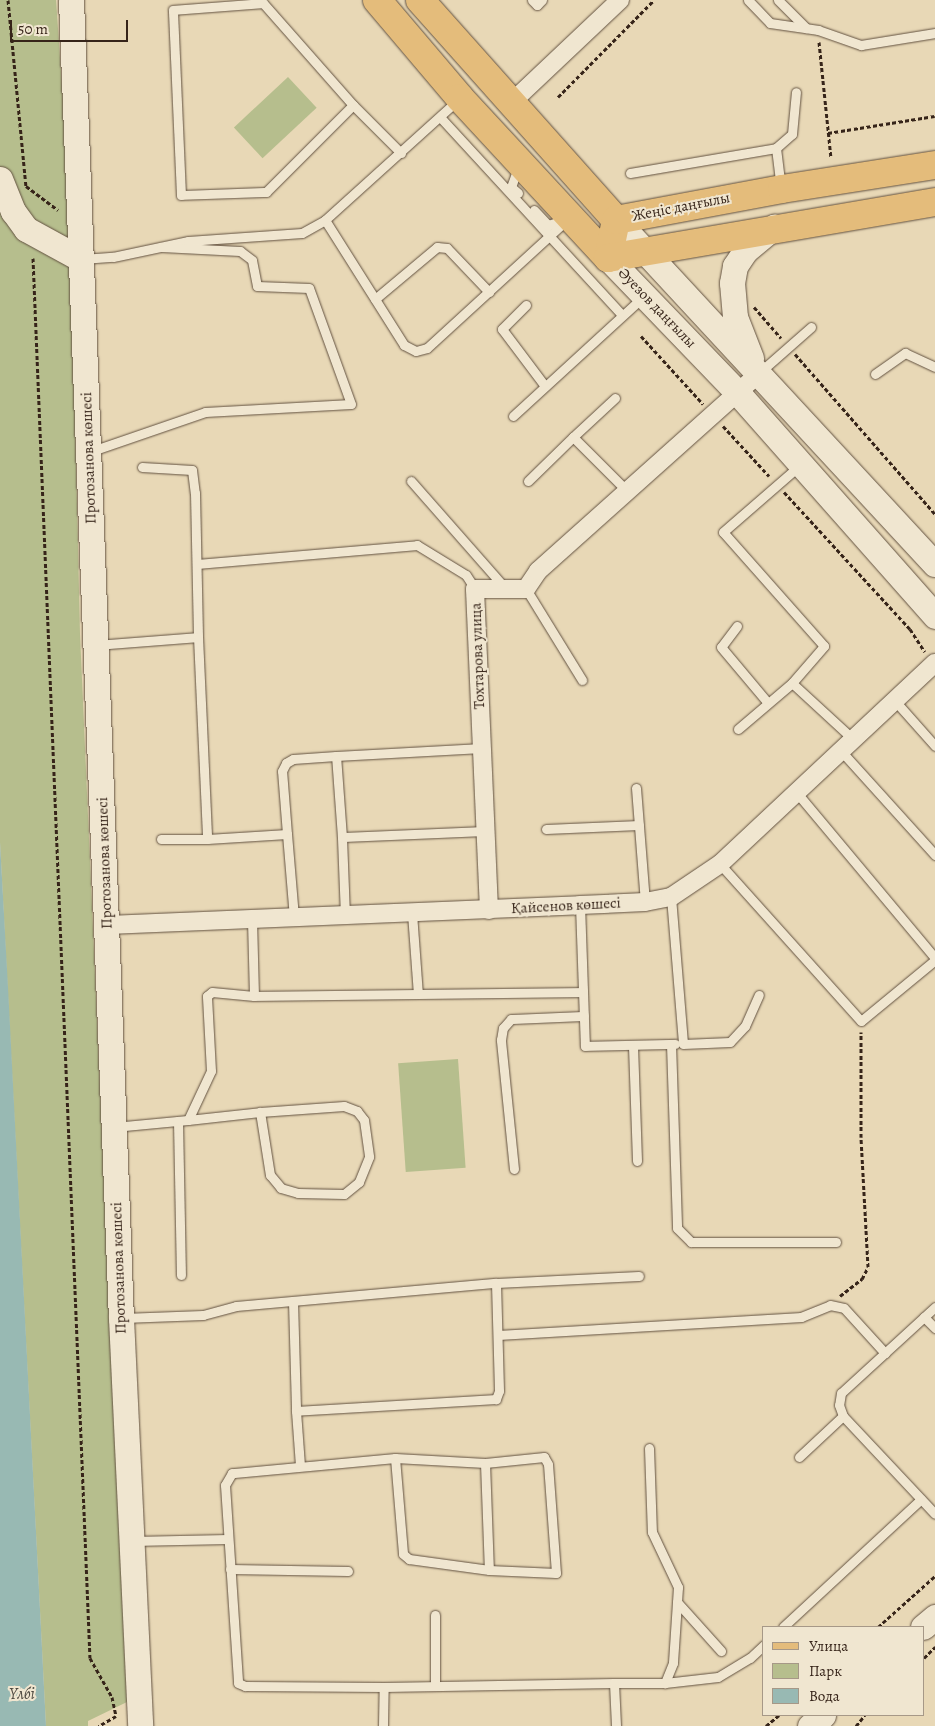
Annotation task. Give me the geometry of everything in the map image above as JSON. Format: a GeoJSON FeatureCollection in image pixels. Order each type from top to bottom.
{"type":"FeatureCollection","features":[{"type":"Feature","properties":{"kind":"main road","name":"Протозанова көшесі"},"geometry":{"type":"LineString","coordinates":[[71,0],[108,925],[121,1318],[140,1726]]}},
{"type":"Feature","properties":{"kind":"main road","name":"Әуезов даңғылы"},"geometry":{"type":"LineString","coordinates":[[377,0],[460,98],[608,258],[737,392],[935,616]]}},
{"type":"Feature","properties":{"kind":"main road","name":"Әуезов даңғылы"},"geometry":{"type":"LineString","coordinates":[[420,0],[644,251],[935,564]]}},
{"type":"Feature","properties":{"kind":"main road","name":"Жеңіс даңғылы"},"geometry":{"type":"LineString","coordinates":[[608,258],[616,220],[782,189],[935,165]]}},
{"type":"Feature","properties":{"kind":"main road"},"geometry":{"type":"LineString","coordinates":[[0,179],[13,211],[26,229],[81,259]]}},
{"type":"Feature","properties":{"kind":"main road"},"geometry":{"type":"LineString","coordinates":[[608,258],[774,227],[935,202]]}},
{"type":"Feature","properties":{"kind":"main road"},"geometry":{"type":"LineString","coordinates":[[758,374],[735,317],[732,283],[735,266],[745,251],[774,227]]}},
{"type":"Feature","properties":{"kind":"main road"},"geometry":{"type":"LineString","coordinates":[[793,457],[809,428]]}},
{"type":"Feature","properties":{"kind":"main road"},"geometry":{"type":"LineString","coordinates":[[925,1626],[935,1617]]}},
{"type":"Feature","properties":{"kind":"main road"},"geometry":{"type":"LineString","coordinates":[[810,1726],[822,1716]]}},
{"type":"Feature","properties":{"kind":"street"},"geometry":{"type":"LineString","coordinates":[[511,103],[620,0]]}},
{"type":"Feature","properties":{"kind":"street"},"geometry":{"type":"LineString","coordinates":[[526,588],[538,570],[758,374]]}},
{"type":"Feature","properties":{"kind":"street","name":"Тохтарова улица"},"geometry":{"type":"LineString","coordinates":[[489,910],[475,589],[526,588]]}},
{"type":"Feature","properties":{"kind":"street","name":"Қайсенов көшесі"},"geometry":{"type":"LineString","coordinates":[[108,925],[489,910],[645,902],[671,897],[720,864],[896,702],[934,664]]}},
{"type":"Feature","properties":{"kind":"lane"},"geometry":{"type":"LineString","coordinates":[[532,0],[537,5],[542,0]]}},
{"type":"Feature","properties":{"kind":"lane"},"geometry":{"type":"LineString","coordinates":[[748,0],[770,23],[818,30],[861,45],[935,33]]}},
{"type":"Feature","properties":{"kind":"lane"},"geometry":{"type":"LineString","coordinates":[[778,0],[806,29]]}},
{"type":"Feature","properties":{"kind":"lane"},"geometry":{"type":"LineString","coordinates":[[353,105],[266,192],[181,195],[173,10],[263,3],[353,105],[401,153]]}},
{"type":"Feature","properties":{"kind":"lane"},"geometry":{"type":"LineString","coordinates":[[630,174],[776,148],[792,134],[796,92]]}},
{"type":"Feature","properties":{"kind":"lane"},"geometry":{"type":"LineString","coordinates":[[81,259],[113,257],[188,242],[302,233],[324,220],[401,153],[460,98]]}},
{"type":"Feature","properties":{"kind":"lane"},"geometry":{"type":"LineString","coordinates":[[440,117],[622,315]]}},
{"type":"Feature","properties":{"kind":"lane"},"geometry":{"type":"LineString","coordinates":[[776,148],[782,189]]}},
{"type":"Feature","properties":{"kind":"lane"},"geometry":{"type":"LineString","coordinates":[[324,220],[404,345],[416,352],[427,348],[570,217]]}},
{"type":"Feature","properties":{"kind":"lane"},"geometry":{"type":"LineString","coordinates":[[89,452],[205,412],[351,404],[309,288],[257,286],[252,260],[240,252],[162,247]]}},
{"type":"Feature","properties":{"kind":"lane"},"geometry":{"type":"LineString","coordinates":[[375,298],[438,247],[447,248],[489,292]]}},
{"type":"Feature","properties":{"kind":"lane"},"geometry":{"type":"LineString","coordinates":[[513,416],[645,295]]}},
{"type":"Feature","properties":{"kind":"lane"},"geometry":{"type":"LineString","coordinates":[[526,304],[502,329],[546,386]]}},
{"type":"Feature","properties":{"kind":"lane"},"geometry":{"type":"LineString","coordinates":[[758,374],[811,327]]}},
{"type":"Feature","properties":{"kind":"lane"},"geometry":{"type":"LineString","coordinates":[[875,374],[905,353],[935,367]]}},
{"type":"Feature","properties":{"kind":"lane"},"geometry":{"type":"LineString","coordinates":[[528,481],[615,398]]}},
{"type":"Feature","properties":{"kind":"lane"},"geometry":{"type":"LineString","coordinates":[[574,437],[626,490]]}},
{"type":"Feature","properties":{"kind":"lane"},"geometry":{"type":"LineString","coordinates":[[738,728],[792,683],[824,646],[722,532],[777,485],[793,457]]}},
{"type":"Feature","properties":{"kind":"lane"},"geometry":{"type":"LineString","coordinates":[[142,467],[192,470],[207,839]]}},
{"type":"Feature","properties":{"kind":"lane"},"geometry":{"type":"LineString","coordinates":[[410,481],[506,589]]}},
{"type":"Feature","properties":{"kind":"lane"},"geometry":{"type":"LineString","coordinates":[[197,564],[417,545],[466,576],[475,589]]}},
{"type":"Feature","properties":{"kind":"lane"},"geometry":{"type":"LineString","coordinates":[[526,588],[582,680]]}},
{"type":"Feature","properties":{"kind":"lane"},"geometry":{"type":"LineString","coordinates":[[738,626],[721,647],[768,703]]}},
{"type":"Feature","properties":{"kind":"lane"},"geometry":{"type":"LineString","coordinates":[[97,645],[198,637]]}},
{"type":"Feature","properties":{"kind":"lane"},"geometry":{"type":"LineString","coordinates":[[792,683],[848,746],[935,855]]}},
{"type":"Feature","properties":{"kind":"lane"},"geometry":{"type":"LineString","coordinates":[[896,702],[935,746]]}},
{"type":"Feature","properties":{"kind":"lane"},"geometry":{"type":"LineString","coordinates":[[294,918],[282,771],[286,763],[293,758],[482,748]]}},
{"type":"Feature","properties":{"kind":"lane"},"geometry":{"type":"LineString","coordinates":[[336,756],[345,916]]}},
{"type":"Feature","properties":{"kind":"lane"},"geometry":{"type":"LineString","coordinates":[[636,788],[645,902]]}},
{"type":"Feature","properties":{"kind":"lane"},"geometry":{"type":"LineString","coordinates":[[720,864],[861,1021],[935,959],[797,792]]}},
{"type":"Feature","properties":{"kind":"lane"},"geometry":{"type":"LineString","coordinates":[[546,828],[639,825]]}},
{"type":"Feature","properties":{"kind":"lane"},"geometry":{"type":"LineString","coordinates":[[342,837],[486,831]]}},
{"type":"Feature","properties":{"kind":"lane"},"geometry":{"type":"LineString","coordinates":[[160,839],[207,839],[287,834]]}},
{"type":"Feature","properties":{"kind":"lane"},"geometry":{"type":"LineString","coordinates":[[671,897],[683,1044]]}},
{"type":"Feature","properties":{"kind":"lane"},"geometry":{"type":"LineString","coordinates":[[580,905],[585,1046],[730,1042],[744,1026],[759,995]]}},
{"type":"Feature","properties":{"kind":"lane"},"geometry":{"type":"LineString","coordinates":[[412,913],[418,994]]}},
{"type":"Feature","properties":{"kind":"lane"},"geometry":{"type":"LineString","coordinates":[[252,920],[254,996]]}},
{"type":"Feature","properties":{"kind":"lane"},"geometry":{"type":"LineString","coordinates":[[188,1120],[211,1071],[207,996],[212,992],[254,996],[583,992]]}},
{"type":"Feature","properties":{"kind":"lane"},"geometry":{"type":"LineString","coordinates":[[514,1169],[501,1040],[503,1028],[511,1019],[584,1016]]}},
{"type":"Feature","properties":{"kind":"lane"},"geometry":{"type":"LineString","coordinates":[[671,1044],[677,1228],[691,1242],[836,1242]]}},
{"type":"Feature","properties":{"kind":"lane"},"geometry":{"type":"LineString","coordinates":[[633,1046],[637,1161]]}},
{"type":"Feature","properties":{"kind":"lane"},"geometry":{"type":"LineString","coordinates":[[114,1127],[260,1112],[344,1106],[357,1111],[364,1120],[369,1157],[359,1182],[344,1194],[298,1193],[281,1188],[270,1175],[260,1112]]}},
{"type":"Feature","properties":{"kind":"lane"},"geometry":{"type":"LineString","coordinates":[[178,1121],[181,1275]]}},
{"type":"Feature","properties":{"kind":"lane"},"geometry":{"type":"LineString","coordinates":[[121,1318],[202,1315],[236,1306],[496,1283],[639,1276]]}},
{"type":"Feature","properties":{"kind":"lane"},"geometry":{"type":"LineString","coordinates":[[296,1411],[496,1398],[499,1391],[496,1283]]}},
{"type":"Feature","properties":{"kind":"lane"},"geometry":{"type":"LineString","coordinates":[[293,1301],[296,1411],[300,1465]]}},
{"type":"Feature","properties":{"kind":"lane"},"geometry":{"type":"LineString","coordinates":[[498,1335],[800,1317],[830,1305],[844,1308],[885,1353]]}},
{"type":"Feature","properties":{"kind":"lane"},"geometry":{"type":"LineString","coordinates":[[935,1307],[841,1393],[843,1416],[935,1514]]}},
{"type":"Feature","properties":{"kind":"lane"},"geometry":{"type":"LineString","coordinates":[[924,1317],[935,1328]]}},
{"type":"Feature","properties":{"kind":"lane"},"geometry":{"type":"LineString","coordinates":[[799,1456],[843,1416]]}},
{"type":"Feature","properties":{"kind":"lane"},"geometry":{"type":"LineString","coordinates":[[648,1448],[652,1532],[678,1587],[673,1663],[665,1683]]}},
{"type":"Feature","properties":{"kind":"lane"},"geometry":{"type":"LineString","coordinates":[[395,1458],[403,1554],[409,1559],[489,1570],[556,1573],[548,1464],[544,1457],[484,1462],[395,1458],[232,1472],[225,1485],[238,1682],[245,1686],[384,1687],[665,1683],[718,1677],[750,1658],[762,1647]]}},
{"type":"Feature","properties":{"kind":"lane"},"geometry":{"type":"LineString","coordinates":[[484,1462],[489,1570]]}},
{"type":"Feature","properties":{"kind":"lane"},"geometry":{"type":"LineString","coordinates":[[784,1626],[921,1499]]}},
{"type":"Feature","properties":{"kind":"lane"},"geometry":{"type":"LineString","coordinates":[[132,1541],[228,1539]]}},
{"type":"Feature","properties":{"kind":"lane"},"geometry":{"type":"LineString","coordinates":[[230,1569],[348,1571]]}},
{"type":"Feature","properties":{"kind":"lane"},"geometry":{"type":"LineString","coordinates":[[677,1602],[720,1651]]}},
{"type":"Feature","properties":{"kind":"lane"},"geometry":{"type":"LineString","coordinates":[[435,1615],[435,1686]]}},
{"type":"Feature","properties":{"kind":"lane"},"geometry":{"type":"LineString","coordinates":[[614,1683],[616,1726]]}},
{"type":"Feature","properties":{"kind":"lane"},"geometry":{"type":"LineString","coordinates":[[384,1687],[384,1726]]}},
{"type":"Feature","properties":{"kind":"path"},"geometry":{"type":"LineString","coordinates":[[8,0],[26,186],[58,210]]}},
{"type":"Feature","properties":{"kind":"path"},"geometry":{"type":"LineString","coordinates":[[558,97],[654,0]]}},
{"type":"Feature","properties":{"kind":"path"},"geometry":{"type":"LineString","coordinates":[[818,30],[831,158]]}},
{"type":"Feature","properties":{"kind":"path"},"geometry":{"type":"LineString","coordinates":[[828,133],[935,116]]}},
{"type":"Feature","properties":{"kind":"path"},"geometry":{"type":"LineString","coordinates":[[33,258],[90,1658],[112,1697],[116,1716],[99,1726]]}},
{"type":"Feature","properties":{"kind":"path"},"geometry":{"type":"LineString","coordinates":[[732,283],[935,514]]}},
{"type":"Feature","properties":{"kind":"path"},"geometry":{"type":"LineString","coordinates":[[642,336],[712,415],[910,628],[934,664]]}},
{"type":"Feature","properties":{"kind":"path"},"geometry":{"type":"LineString","coordinates":[[830,1305],[862,1279],[868,1267],[861,1137],[861,1021]]}},
{"type":"Feature","properties":{"kind":"path"},"geometry":{"type":"LineString","coordinates":[[879,1626],[935,1576]]}},
{"type":"Feature","properties":{"kind":"path"},"geometry":{"type":"LineString","coordinates":[[925,1657],[935,1648]]}},
{"type":"Feature","properties":{"kind":"path"},"geometry":{"type":"LineString","coordinates":[[766,1726],[778,1716]]}},
{"type":"Feature","properties":{"kind":"path"},"geometry":{"type":"LineString","coordinates":[[856,1726],[864,1716]]}},
{"type":"Feature","properties":{"kind":"green space"},"geometry":{"type":"Polygon","coordinates":[[[0,0],[56,0],[70,201],[80,634],[127,1702],[88,1721],[88,1726],[46,1726],[0,842],[0,0]]]}},
{"type":"Feature","properties":{"kind":"green space"},"geometry":{"type":"Polygon","coordinates":[[[288,77],[317,108],[263,158],[234,127],[288,77]]]}},
{"type":"Feature","properties":{"kind":"green space"},"geometry":{"type":"Polygon","coordinates":[[[458,1059],[466,1168],[406,1172],[398,1063],[458,1059]]]}},
{"type":"Feature","properties":{"kind":"water","name":"Үлбі"},"geometry":{"type":"Polygon","coordinates":[[[0,842],[8,987],[46,1726],[0,1726],[0,842]]]}}]}
